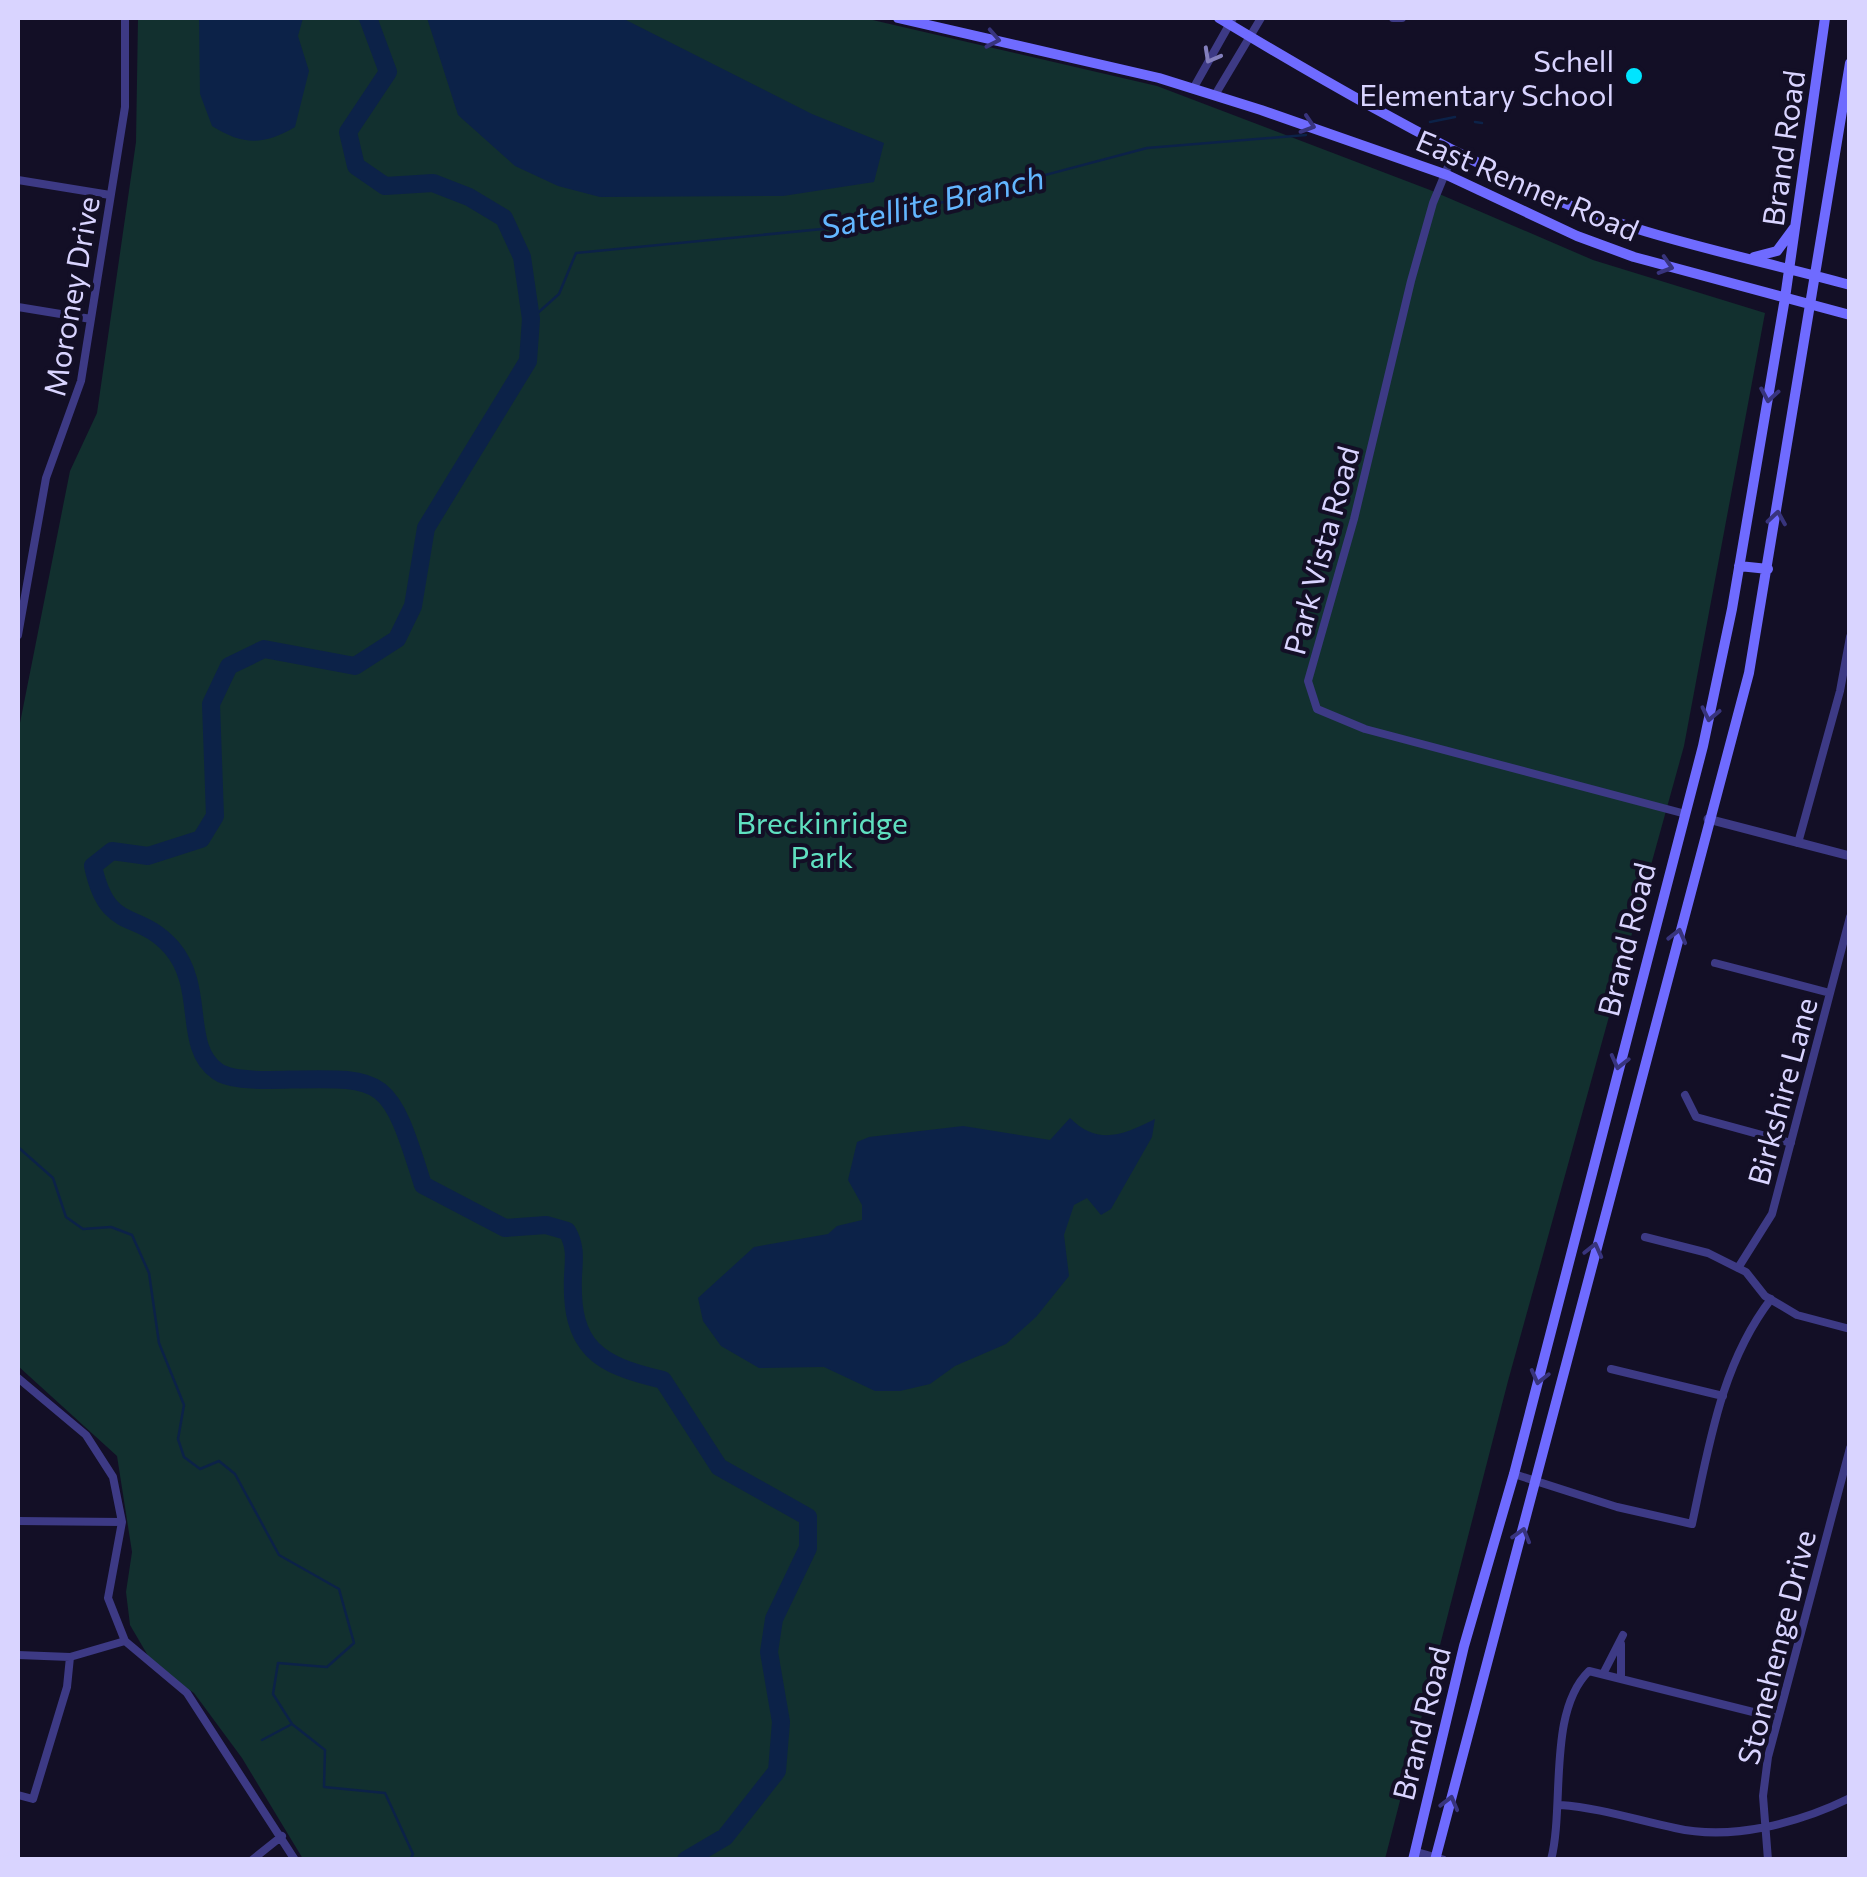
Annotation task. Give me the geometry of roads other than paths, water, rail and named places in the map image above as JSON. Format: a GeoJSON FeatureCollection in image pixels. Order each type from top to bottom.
{"type":"FeatureCollection","features":[{"type":"Feature","properties":{"kind":"main road","name":"East Renner Road"},"geometry":{"type":"LineString","coordinates":[[898,18],[1193,88],[1447,175],[1596,243],[1850,315]]}},
{"type":"Feature","properties":{"kind":"main road","name":"Brand Road"},"geometry":{"type":"LineString","coordinates":[[1414,1856],[1464,1646],[1514,1474],[1682,812],[1703,746],[1739,566],[1785,298],[1825,18]]}},
{"type":"Feature","properties":{"kind":"main road","name":"East Renner Road"},"geometry":{"type":"LineString","coordinates":[[1227,20],[1354,100],[1553,197],[1639,228],[1850,285]]}},
{"type":"Feature","properties":{"kind":"main road","name":"Brand Road"},"geometry":{"type":"LineString","coordinates":[[1438,1859],[1538,1481],[1604,1210],[1748,673],[1849,67]]}},
{"type":"Feature","properties":{"kind":"main road"},"geometry":{"type":"LineString","coordinates":[[1742,257],[1777,251],[1797,222]]}},
{"type":"Feature","properties":{"kind":"main road"},"geometry":{"type":"LineString","coordinates":[[1739,566],[1768,569]]}},
{"type":"Feature","properties":{"kind":"main road"},"geometry":{"type":"LineString","coordinates":[[1682,812],[1708,819]]}},
{"type":"Feature","properties":{"kind":"street","name":"Moroney Drive"},"geometry":{"type":"LineString","coordinates":[[18,635],[38,507],[77,399],[125,107],[124,18]]}},
{"type":"Feature","properties":{"kind":"street"},"geometry":{"type":"LineString","coordinates":[[1215,95],[1261,18]]}},
{"type":"Feature","properties":{"kind":"street"},"geometry":{"type":"LineString","coordinates":[[1193,88],[1227,20]]}},
{"type":"Feature","properties":{"kind":"street","name":"Park Vista Road"},"geometry":{"type":"LineString","coordinates":[[1454,152],[1433,203],[1411,281],[1354,519],[1308,681],[1309,696],[1316,709],[1374,732],[1682,812]]}},
{"type":"Feature","properties":{"kind":"street"},"geometry":{"type":"LineString","coordinates":[[18,180],[110,195]]}},
{"type":"Feature","properties":{"kind":"street"},"geometry":{"type":"LineString","coordinates":[[18,307],[90,319]]}},
{"type":"Feature","properties":{"kind":"street"},"geometry":{"type":"LineString","coordinates":[[1798,842],[1838,701],[1850,636]]}},
{"type":"Feature","properties":{"kind":"street"},"geometry":{"type":"LineString","coordinates":[[1838,701],[1850,704]]}},
{"type":"Feature","properties":{"kind":"street"},"geometry":{"type":"LineString","coordinates":[[1708,819],[1850,856]]}},
{"type":"Feature","properties":{"kind":"street","name":"Birkshire Lane"},"geometry":{"type":"LineString","coordinates":[[1738,1268],[1772,1214],[1850,917]]}},
{"type":"Feature","properties":{"kind":"street"},"geometry":{"type":"LineString","coordinates":[[1715,963],[1830,993]]}},
{"type":"Feature","properties":{"kind":"street"},"geometry":{"type":"LineString","coordinates":[[1685,1095],[1696,1116],[1792,1143]]}},
{"type":"Feature","properties":{"kind":"street"},"geometry":{"type":"LineString","coordinates":[[1645,1237],[1708,1254],[1738,1268],[1771,1299],[1797,1315],[1850,1329]]}},
{"type":"Feature","properties":{"kind":"street"},"geometry":{"type":"LineString","coordinates":[[1514,1474],[1617,1507],[1692,1524],[1722,1396],[1747,1330],[1771,1299]]}},
{"type":"Feature","properties":{"kind":"street"},"geometry":{"type":"LineString","coordinates":[[1611,1368],[1722,1396]]}},
{"type":"Feature","properties":{"kind":"street"},"geometry":{"type":"LineString","coordinates":[[18,1378],[97,1448],[113,1478],[122,1522],[108,1598],[125,1641],[186,1693],[295,1860]]}},
{"type":"Feature","properties":{"kind":"street","name":"Stonehenge Drive"},"geometry":{"type":"LineString","coordinates":[[1768,1860],[1765,1774],[1850,1448]]}},
{"type":"Feature","properties":{"kind":"street"},"geometry":{"type":"LineString","coordinates":[[18,1521],[122,1522]]}},
{"type":"Feature","properties":{"kind":"street"},"geometry":{"type":"LineString","coordinates":[[1603,1674],[1622,1634],[1621,1678]]}},
{"type":"Feature","properties":{"kind":"street"},"geometry":{"type":"LineString","coordinates":[[18,1656],[70,1656],[125,1641]]}},
{"type":"Feature","properties":{"kind":"street"},"geometry":{"type":"LineString","coordinates":[[18,1795],[33,1799],[67,1687],[70,1656]]}},
{"type":"Feature","properties":{"kind":"street"},"geometry":{"type":"LineString","coordinates":[[1551,1860],[1560,1805],[1560,1753],[1572,1698],[1589,1671],[1777,1718]]}},
{"type":"Feature","properties":{"kind":"street"},"geometry":{"type":"LineString","coordinates":[[1560,1805],[1616,1811],[1678,1829],[1729,1831],[1814,1816],[1850,1798]]}},
{"type":"Feature","properties":{"kind":"street"},"geometry":{"type":"LineString","coordinates":[[252,1860],[282,1836]]}},
{"type":"Feature","properties":{"kind":"street"},"geometry":{"type":"LineString","coordinates":[[1414,1856],[1438,1859]]}},
{"type":"Feature","properties":{"kind":"water"},"geometry":{"type":"Polygon","coordinates":[[[199,18],[303,18],[298,36],[309,71],[295,127],[254,141],[212,126],[200,94],[199,18]]]}},
{"type":"Feature","properties":{"kind":"water"},"geometry":{"type":"Polygon","coordinates":[[[427,18],[622,18],[812,114],[884,143],[874,182],[783,196],[600,197],[558,186],[515,166],[458,115],[427,18]]]}},
{"type":"Feature","properties":{"kind":"water"},"geometry":{"type":"Polygon","coordinates":[[[1070,1118],[1080,1127],[1101,1135],[1132,1130],[1155,1119],[1152,1137],[1111,1209],[1101,1215],[1087,1198],[1074,1205],[1064,1235],[1069,1276],[1036,1317],[1006,1344],[955,1366],[930,1384],[900,1391],[875,1391],[824,1367],[759,1368],[721,1346],[703,1321],[698,1298],[754,1247],[828,1234],[837,1226],[862,1220],[862,1205],[848,1180],[857,1142],[869,1137],[963,1126],[1050,1140],[1070,1118]]]}},
{"type":"Feature","properties":{"kind":"waterway"},"geometry":{"type":"LineString","coordinates":[[368,18],[388,72],[348,132],[356,166],[385,186],[433,183],[469,197],[504,218],[522,257],[531,319],[528,361],[426,528],[413,606],[397,639],[355,666],[264,649],[229,666],[211,704],[215,816],[201,839],[148,856],[112,851],[93,866],[99,888],[115,912],[159,936],[182,964],[200,1047],[217,1071],[242,1079],[337,1079],[376,1089],[400,1120],[423,1185],[505,1228],[546,1225],[567,1231],[574,1253],[573,1301],[577,1321],[592,1349],[621,1368],[663,1380],[719,1467],[808,1517],[808,1548],[774,1619],[769,1652],[781,1722],[777,1771],[725,1837],[686,1860]]}},
{"type":"Feature","properties":{"kind":"waterway","name":"Satellite Branch"},"geometry":{"type":"LineString","coordinates":[[1430,122],[1455,117]]}},
{"type":"Feature","properties":{"kind":"waterway","name":"Satellite Branch"},"geometry":{"type":"LineString","coordinates":[[1475,122],[1482,123]]}},
{"type":"Feature","properties":{"kind":"waterway","name":"Satellite Branch"},"geometry":{"type":"LineString","coordinates":[[531,319],[559,294],[576,253],[853,226],[1147,148],[1306,135]]}},
{"type":"Feature","properties":{"kind":"waterway"},"geometry":{"type":"LineString","coordinates":[[18,1147],[53,1178],[66,1217],[83,1229],[111,1227],[132,1235],[149,1273],[159,1343],[184,1405],[178,1439],[184,1457],[200,1469],[219,1461],[235,1474],[279,1555],[339,1589],[354,1643],[327,1667],[278,1663],[273,1694],[292,1724],[325,1750],[324,1787],[385,1793],[413,1854],[410,1860]]}},
{"type":"Feature","properties":{"kind":"waterway"},"geometry":{"type":"LineString","coordinates":[[262,1740],[292,1724]]}},
{"type":"Feature","properties":{"kind":"place","name":"Schell Elementary School"},"geometry":{"type":"Point","coordinates":[1634,76]}},
{"type":"Feature","properties":{"kind":"park label","name":"Breckinridge Park"},"geometry":{"type":"Point","coordinates":[822,838]}}]}
